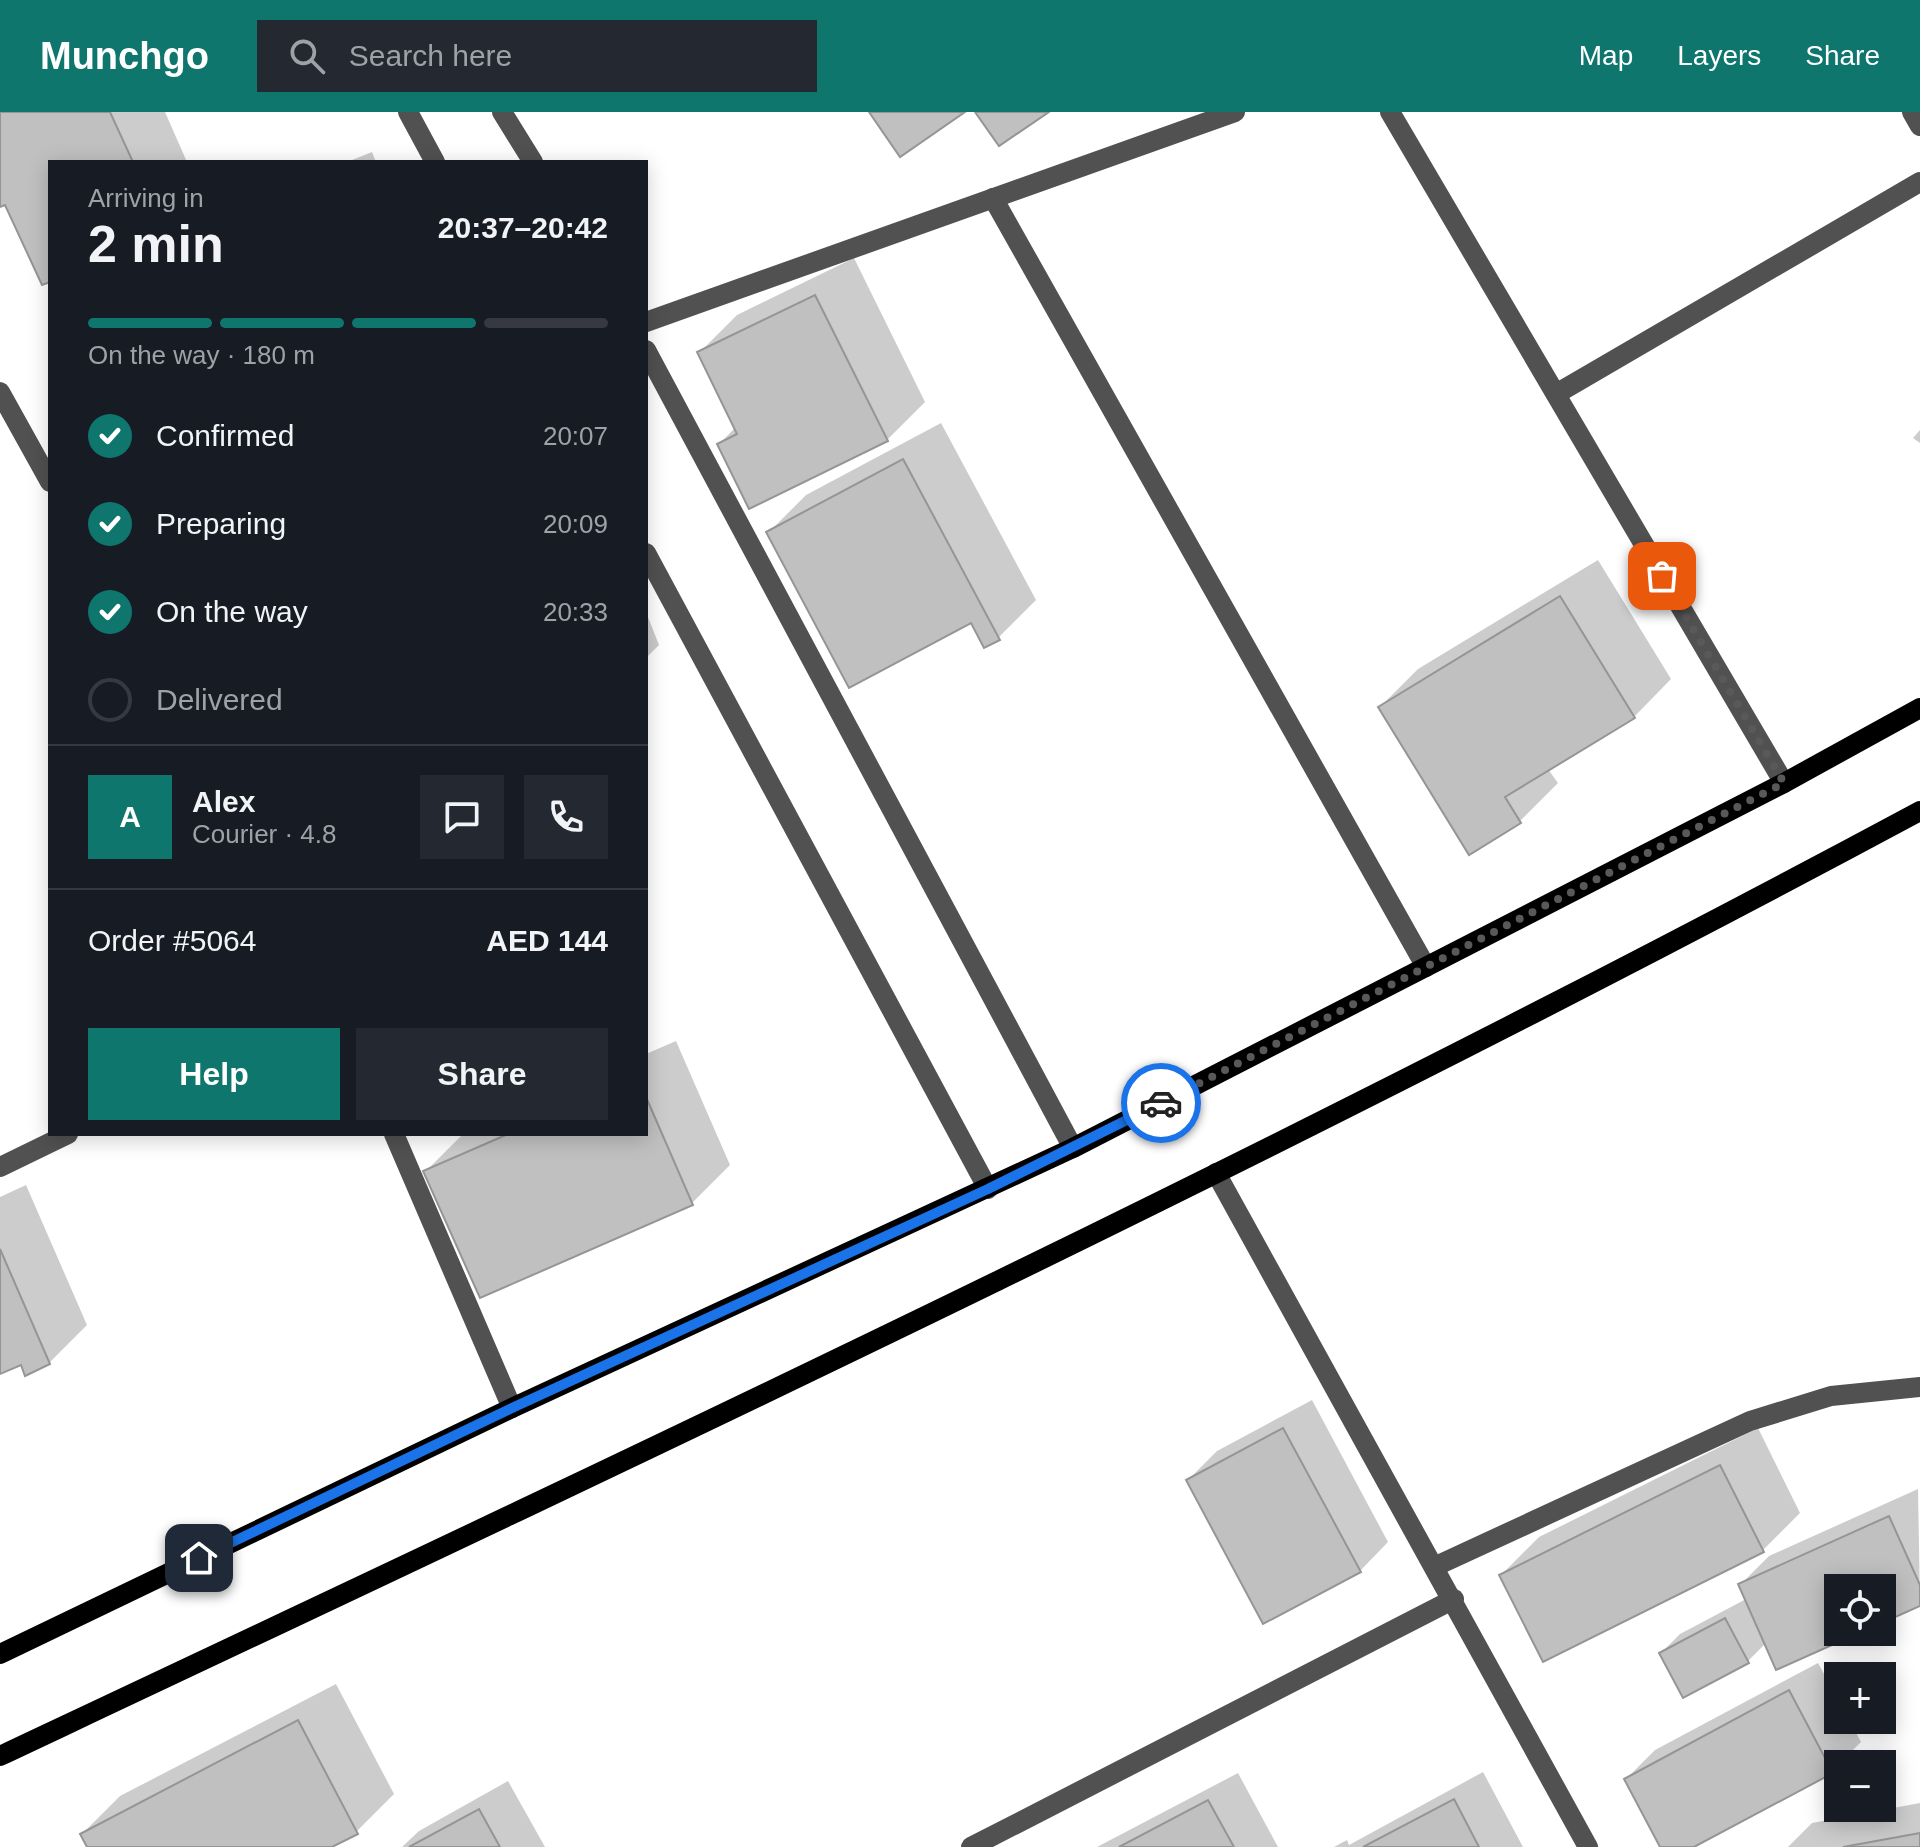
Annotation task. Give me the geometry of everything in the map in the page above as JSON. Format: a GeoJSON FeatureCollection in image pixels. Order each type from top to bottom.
{"type":"FeatureCollection","features":[{"type":"Feature","properties":{"kind":"main road"},"geometry":{"type":"LineString","coordinates":[[0,1654],[512,1408],[1073,1148],[1784,783],[1920,708]]}},
{"type":"Feature","properties":{"kind":"main road"},"geometry":{"type":"LineString","coordinates":[[0,1756],[850,1355],[1629,968],[1920,811]]}},
{"type":"Feature","properties":{"kind":"street"},"geometry":{"type":"LineString","coordinates":[[408,112],[434,160]]}},
{"type":"Feature","properties":{"kind":"street"},"geometry":{"type":"LineString","coordinates":[[502,112],[532,160]]}},
{"type":"Feature","properties":{"kind":"street"},"geometry":{"type":"LineString","coordinates":[[648,321],[1235,112]]}},
{"type":"Feature","properties":{"kind":"street"},"geometry":{"type":"LineString","coordinates":[[1390,112],[1784,783]]}},
{"type":"Feature","properties":{"kind":"street"},"geometry":{"type":"LineString","coordinates":[[1912,112],[1920,126]]}},
{"type":"Feature","properties":{"kind":"street"},"geometry":{"type":"LineString","coordinates":[[1556,394],[1920,182]]}},
{"type":"Feature","properties":{"kind":"street"},"geometry":{"type":"LineString","coordinates":[[993,198],[1426,967]]}},
{"type":"Feature","properties":{"kind":"street"},"geometry":{"type":"LineString","coordinates":[[648,354],[1073,1148]]}},
{"type":"Feature","properties":{"kind":"street"},"geometry":{"type":"LineString","coordinates":[[0,392],[48,478]]}},
{"type":"Feature","properties":{"kind":"street"},"geometry":{"type":"LineString","coordinates":[[648,557],[988,1189]]}},
{"type":"Feature","properties":{"kind":"street"},"geometry":{"type":"LineString","coordinates":[[0,1167],[64,1136]]}},
{"type":"Feature","properties":{"kind":"street"},"geometry":{"type":"LineString","coordinates":[[395,1136],[512,1408]]}},
{"type":"Feature","properties":{"kind":"street"},"geometry":{"type":"LineString","coordinates":[[1216,1173],[1436,1566],[1588,1847]]}},
{"type":"Feature","properties":{"kind":"street"},"geometry":{"type":"LineString","coordinates":[[1436,1566],[1750,1421],[1831,1396],[1920,1387]]}},
{"type":"Feature","properties":{"kind":"street"},"geometry":{"type":"LineString","coordinates":[[975,1846],[1454,1599]]}},
{"type":"Feature","properties":{"kind":"building"},"geometry":{"type":"Polygon","coordinates":[[[0,112],[110,112],[132,160],[48,160],[48,283],[42,285],[5,205],[0,207],[0,112]]]}},
{"type":"Feature","properties":{"kind":"building"},"geometry":{"type":"Polygon","coordinates":[[[869,112],[965,112],[900,157],[869,112]]]}},
{"type":"Feature","properties":{"kind":"building"},"geometry":{"type":"Polygon","coordinates":[[[975,112],[1049,112],[999,146],[975,112]]]}},
{"type":"Feature","properties":{"kind":"building"},"geometry":{"type":"Polygon","coordinates":[[[815,295],[888,441],[749,509],[717,444],[737,434],[697,352],[815,295]]]}},
{"type":"Feature","properties":{"kind":"building"},"geometry":{"type":"Polygon","coordinates":[[[903,459],[1000,640],[984,648],[971,623],[849,688],[766,532],[903,459]]]}},
{"type":"Feature","properties":{"kind":"building"},"geometry":{"type":"Polygon","coordinates":[[[1560,596],[1635,718],[1505,797],[1521,823],[1469,855],[1378,707],[1560,596]]]}},
{"type":"Feature","properties":{"kind":"building"},"geometry":{"type":"Polygon","coordinates":[[[648,1102],[693,1205],[480,1298],[423,1171],[503,1136],[648,1136],[648,1102]]]}},
{"type":"Feature","properties":{"kind":"building"},"geometry":{"type":"Polygon","coordinates":[[[0,1249],[50,1364],[25,1376],[21,1365],[0,1374],[0,1249]]]}},
{"type":"Feature","properties":{"kind":"building"},"geometry":{"type":"Polygon","coordinates":[[[1283,1428],[1361,1572],[1263,1624],[1186,1480],[1283,1428]]]}},
{"type":"Feature","properties":{"kind":"building"},"geometry":{"type":"Polygon","coordinates":[[[1720,1465],[1764,1552],[1543,1662],[1499,1575],[1720,1465]]]}},
{"type":"Feature","properties":{"kind":"building"},"geometry":{"type":"Polygon","coordinates":[[[1889,1516],[1920,1585],[1920,1606],[1896,1617],[1896,1574],[1824,1574],[1824,1646],[1830,1646],[1776,1670],[1738,1584],[1889,1516]]]}},
{"type":"Feature","properties":{"kind":"building"},"geometry":{"type":"Polygon","coordinates":[[[1725,1618],[1749,1663],[1683,1698],[1659,1653],[1725,1618]]]}},
{"type":"Feature","properties":{"kind":"building"},"geometry":{"type":"Polygon","coordinates":[[[1789,1690],[1824,1756],[1824,1778],[1694,1847],[1660,1847],[1624,1779],[1789,1690]]]}},
{"type":"Feature","properties":{"kind":"building"},"geometry":{"type":"Polygon","coordinates":[[[298,1720],[358,1834],[332,1847],[87,1847],[80,1834],[298,1720]]]}},
{"type":"Feature","properties":{"kind":"building"},"geometry":{"type":"Polygon","coordinates":[[[1454,1799],[1479,1847],[1363,1847],[1454,1799]]]}},
{"type":"Feature","properties":{"kind":"building"},"geometry":{"type":"Polygon","coordinates":[[[1208,1800],[1234,1847],[1119,1847],[1208,1800]]]}},
{"type":"Feature","properties":{"kind":"building"},"geometry":{"type":"Polygon","coordinates":[[[479,1809],[500,1847],[409,1847],[479,1809]]]}},
{"type":"Feature","properties":{"kind":"building"},"geometry":{"type":"Polygon","coordinates":[[[1920,1833],[1920,1847],[1843,1847],[1920,1833]]]}},
{"type":"Feature","properties":{"kind":"way so far"},"geometry":{"type":"LineString","coordinates":[[1161,1103],[1784,783],[1662,576]]}},
{"type":"Feature","properties":{"kind":"route"},"geometry":{"type":"LineString","coordinates":[[199,1558],[512,1408],[988,1189],[1161,1103]]}}]}
